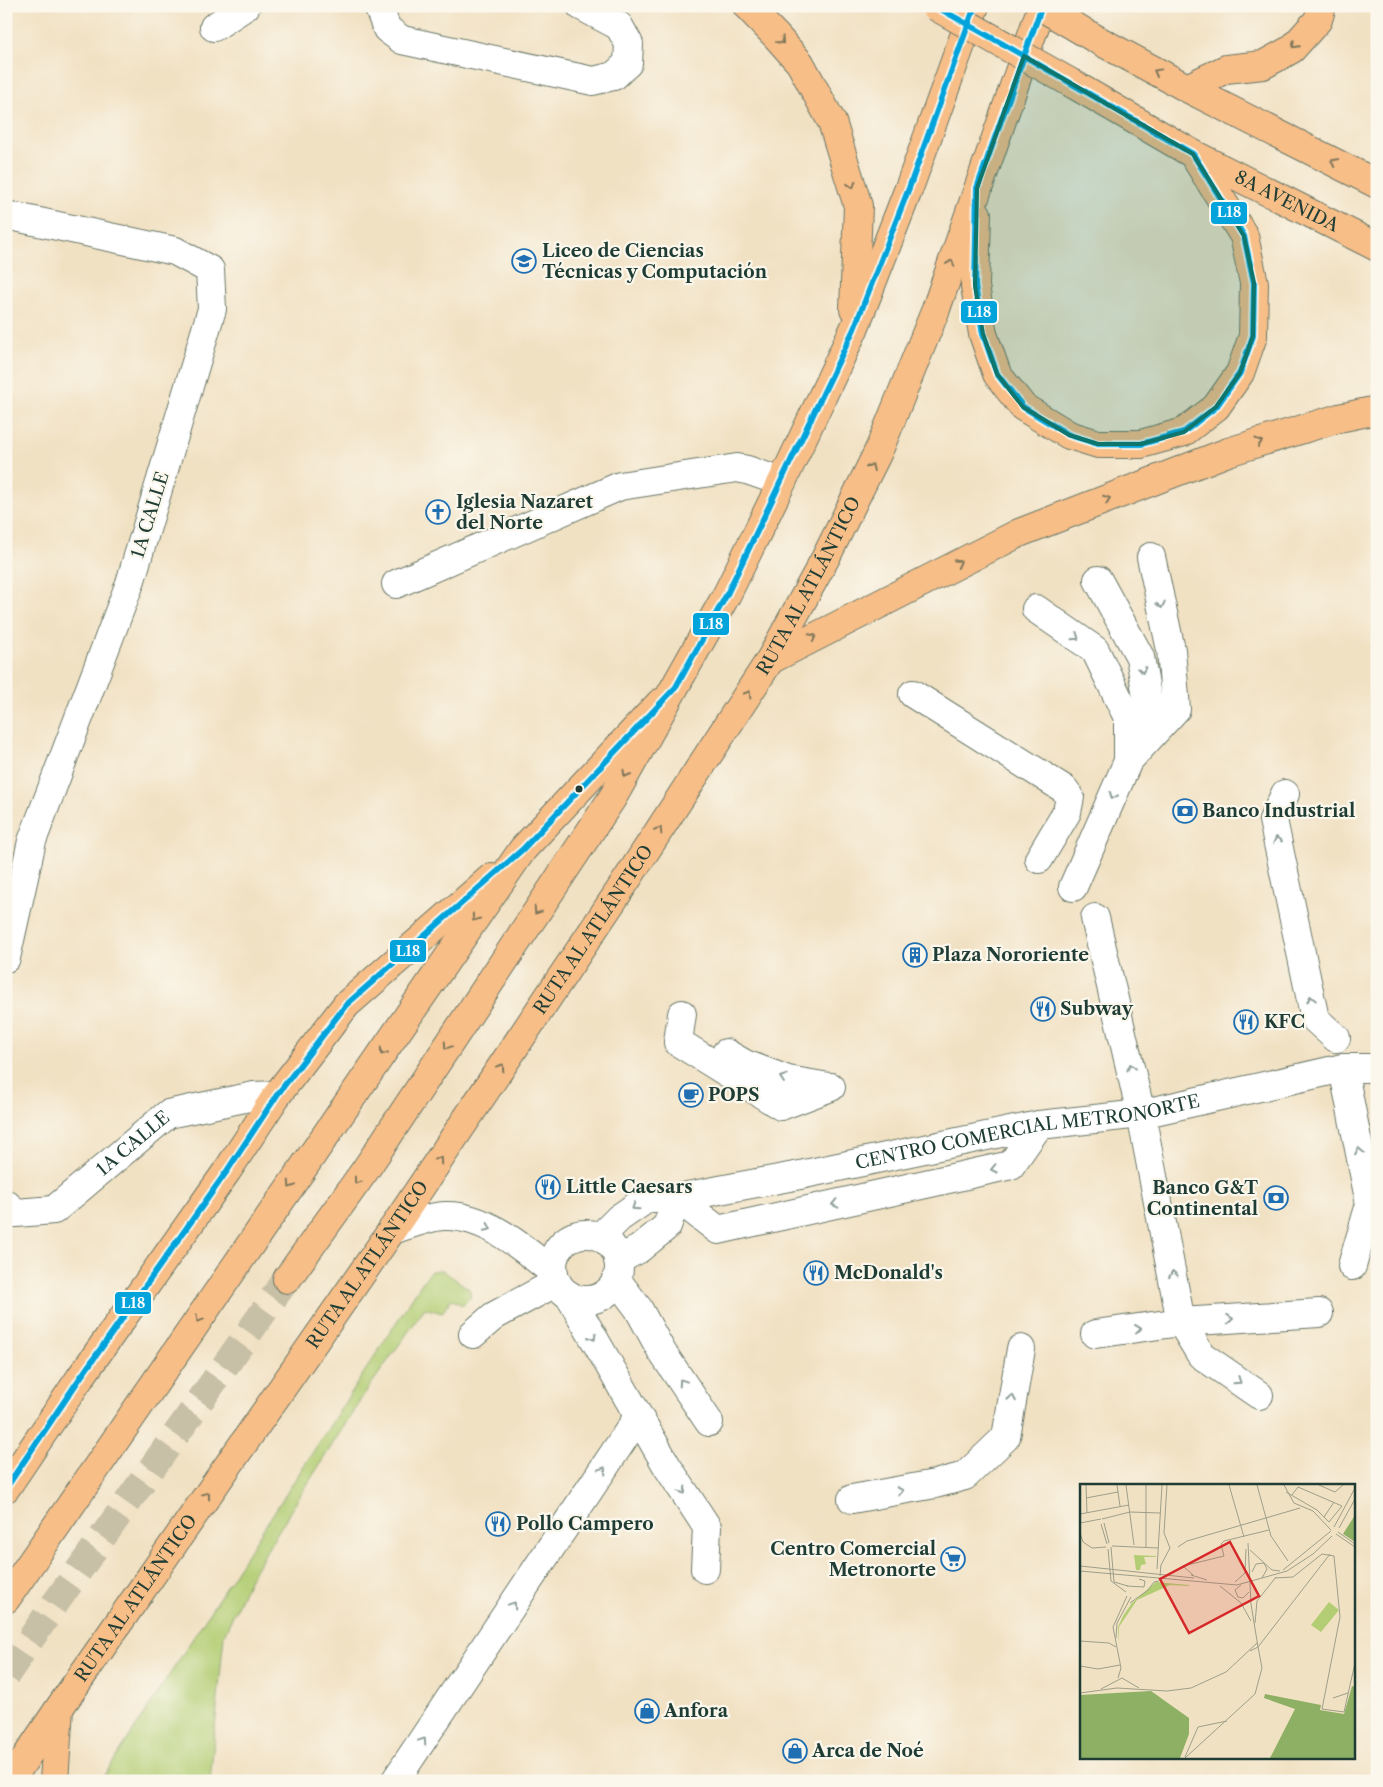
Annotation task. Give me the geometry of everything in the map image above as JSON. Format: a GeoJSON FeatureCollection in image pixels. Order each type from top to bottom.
{"type":"FeatureCollection","features":[{"type":"Feature","properties":{"kind":"main road"},"geometry":{"type":"LineString","coordinates":[[746,6],[800,63],[832,122],[858,206],[854,330]]}},
{"type":"Feature","properties":{"kind":"main road","name":"8A AVENIDA"},"geometry":{"type":"LineString","coordinates":[[935,6],[1193,154],[1377,247]]}},
{"type":"Feature","properties":{"kind":"main road"},"geometry":{"type":"LineString","coordinates":[[287,1279],[366,1169],[613,797],[727,594],[854,330],[910,188],[975,6]]}},
{"type":"Feature","properties":{"kind":"main road"},"geometry":{"type":"LineString","coordinates":[[1041,6],[1096,39],[1186,88],[1377,184]]}},
{"type":"Feature","properties":{"kind":"main road","name":"RUTA AL ATLÁNTICO"},"geometry":{"type":"LineString","coordinates":[[10,1781],[392,1230],[628,878],[770,660],[826,557],[879,450],[936,309],[1041,6]]}},
{"type":"Feature","properties":{"kind":"main road"},"geometry":{"type":"LineString","coordinates":[[1186,88],[1226,69],[1263,66],[1292,49],[1318,20],[1322,6]]}},
{"type":"Feature","properties":{"kind":"main road"},"geometry":{"type":"LineString","coordinates":[[977,188],[975,286],[983,334],[997,374],[1023,407],[1069,435],[1098,444],[1141,444],[1184,432],[1216,407],[1240,373],[1253,336],[1254,284],[1244,236],[1193,154]]}},
{"type":"Feature","properties":{"kind":"main road"},"geometry":{"type":"LineString","coordinates":[[770,660],[1019,533],[1228,452],[1339,418],[1377,410]]}},
{"type":"Feature","properties":{"kind":"main road"},"geometry":{"type":"LineString","coordinates":[[6,1488],[80,1378],[221,1179],[277,1095],[346,1005],[523,849],[676,687]]}},
{"type":"Feature","properties":{"kind":"main road"},"geometry":{"type":"LineString","coordinates":[[6,1599],[523,849]]}},
{"type":"Feature","properties":{"kind":"main road"},"geometry":{"type":"LineString","coordinates":[[54,1781],[60,1708]]}},
{"type":"Feature","properties":{"kind":"street"},"geometry":{"type":"LineString","coordinates":[[214,26],[246,6]]}},
{"type":"Feature","properties":{"kind":"street"},"geometry":{"type":"LineString","coordinates":[[378,6],[386,29],[402,40],[593,80],[614,76],[628,63],[628,44],[619,26],[581,6]]}},
{"type":"Feature","properties":{"kind":"street","name":"1A CALLE"},"geometry":{"type":"LineString","coordinates":[[6,215],[175,251],[210,270],[212,309],[130,583],[32,841],[6,958]]}},
{"type":"Feature","properties":{"kind":"street"},"geometry":{"type":"LineString","coordinates":[[396,584],[620,486],[737,468],[782,482]]}},
{"type":"Feature","properties":{"kind":"street"},"geometry":{"type":"LineString","coordinates":[[1128,761],[1176,709],[1171,650],[1151,557]]}},
{"type":"Feature","properties":{"kind":"street"},"geometry":{"type":"LineString","coordinates":[[1073,887],[1150,713],[1140,657],[1098,580]]}},
{"type":"Feature","properties":{"kind":"street"},"geometry":{"type":"LineString","coordinates":[[1036,609],[1095,650],[1128,718],[1128,761]]}},
{"type":"Feature","properties":{"kind":"street"},"geometry":{"type":"LineString","coordinates":[[913,694],[1064,789],[1070,797],[1067,812],[1039,858]]}},
{"type":"Feature","properties":{"kind":"street"},"geometry":{"type":"LineString","coordinates":[[1285,794],[1273,820],[1315,1019],[1336,1038]]}},
{"type":"Feature","properties":{"kind":"street"},"geometry":{"type":"LineString","coordinates":[[1095,918],[1141,1114],[1181,1322],[1201,1355],[1259,1396]]}},
{"type":"Feature","properties":{"kind":"street"},"geometry":{"type":"LineString","coordinates":[[682,1014],[707,1042],[745,1064],[788,1080],[830,1088]]}},
{"type":"Feature","properties":{"kind":"street"},"geometry":{"type":"LineString","coordinates":[[1342,1068],[1373,1192],[1352,1266]]}},
{"type":"Feature","properties":{"kind":"street","name":"CENTRO COMERCIAL METRONORTE"},"geometry":{"type":"LineString","coordinates":[[600,1237],[619,1218],[648,1198],[677,1198],[1039,1125],[1141,1114],[1342,1068],[1376,1075]]}},
{"type":"Feature","properties":{"kind":"street","name":"1A CALLE"},"geometry":{"type":"LineString","coordinates":[[6,1204],[16,1213],[54,1210],[168,1114],[254,1096],[277,1095]]}},
{"type":"Feature","properties":{"kind":"street"},"geometry":{"type":"LineString","coordinates":[[392,1230],[442,1216],[466,1217],[517,1243],[579,1299],[585,1299],[601,1296],[610,1288],[617,1269],[667,1226],[677,1198],[718,1230],[1011,1165],[1039,1125]]}},
{"type":"Feature","properties":{"kind":"street"},"geometry":{"type":"LineString","coordinates":[[706,1569],[707,1527],[667,1466],[560,1283],[553,1263],[556,1253],[566,1241],[579,1235],[590,1234],[600,1237],[614,1250],[617,1269],[662,1352],[709,1422]]}},
{"type":"Feature","properties":{"kind":"street"},"geometry":{"type":"LineString","coordinates":[[473,1334],[494,1316],[560,1283]]}},
{"type":"Feature","properties":{"kind":"street"},"geometry":{"type":"LineString","coordinates":[[1095,1334],[1181,1322],[1319,1313]]}},
{"type":"Feature","properties":{"kind":"street"},"geometry":{"type":"LineString","coordinates":[[852,1499],[935,1484],[965,1476],[1006,1436],[1020,1349]]}},
{"type":"Feature","properties":{"kind":"street"},"geometry":{"type":"LineString","coordinates":[[395,1781],[638,1416]]}},
{"type":"Feature","properties":{"kind":"highlighted area"},"geometry":{"type":"Polygon","coordinates":[[[1024,56],[1193,154],[1244,236],[1254,283],[1253,336],[1240,373],[1216,407],[1184,432],[1141,444],[1098,444],[1069,435],[1023,407],[997,374],[983,334],[975,286],[977,188],[1024,56]]]}},
{"type":"Feature","properties":{"kind":"green space"},"geometry":{"type":"Polygon","coordinates":[[[442,1270],[469,1289],[471,1297],[462,1305],[451,1299],[442,1313],[425,1308],[363,1396],[288,1515],[249,1580],[224,1635],[210,1781],[101,1781],[423,1281],[431,1271],[442,1270]]]}},
{"type":"Feature","properties":{"kind":"tunnel"},"geometry":{"type":"LineString","coordinates":[[6,1675],[287,1279]]}},
{"type":"Feature","properties":{"kind":"transit line","name":"L18"},"geometry":{"type":"LineString","coordinates":[[935,6],[1024,56]]}},
{"type":"Feature","properties":{"kind":"transit line","name":"L18"},"geometry":{"type":"LineString","coordinates":[[6,1488],[80,1378],[227,1171],[277,1095],[346,1005],[523,849],[676,687],[727,594],[854,329],[909,188],[975,6]]}},
{"type":"Feature","properties":{"kind":"transit line","name":"L18"},"geometry":{"type":"LineString","coordinates":[[1024,56],[1042,6]]}},
{"type":"Feature","properties":{"kind":"transit line","name":"L18"},"geometry":{"type":"LineString","coordinates":[[1024,56],[1193,154],[1244,236],[1254,283],[1253,336],[1240,373],[1216,407],[1184,432],[1141,444],[1098,444],[1069,435],[1023,407],[997,374],[983,334],[975,286],[977,188],[1024,56]]}},
{"type":"Feature","properties":{"kind":"place","name":"Liceo de Ciencias Técnicas y Computación"},"geometry":{"type":"Point","coordinates":[524,261]}},
{"type":"Feature","properties":{"kind":"place","name":"Iglesia Nazaret del Norte"},"geometry":{"type":"Point","coordinates":[438,512]}},
{"type":"Feature","properties":{"kind":"place","name":"Banco Industrial"},"geometry":{"type":"Point","coordinates":[1185,811]}},
{"type":"Feature","properties":{"kind":"place","name":"Plaza Nororiente"},"geometry":{"type":"Point","coordinates":[915,955]}},
{"type":"Feature","properties":{"kind":"place","name":"Subway"},"geometry":{"type":"Point","coordinates":[1043,1009]}},
{"type":"Feature","properties":{"kind":"place","name":"KFC"},"geometry":{"type":"Point","coordinates":[1246,1022]}},
{"type":"Feature","properties":{"kind":"place","name":"POPS"},"geometry":{"type":"Point","coordinates":[691,1095]}},
{"type":"Feature","properties":{"kind":"place","name":"Little Caesars"},"geometry":{"type":"Point","coordinates":[548,1187]}},
{"type":"Feature","properties":{"kind":"place","name":"Banco G&T Continental"},"geometry":{"type":"Point","coordinates":[1276,1198]}},
{"type":"Feature","properties":{"kind":"place","name":"McDonald's"},"geometry":{"type":"Point","coordinates":[816,1273]}},
{"type":"Feature","properties":{"kind":"place","name":"Pollo Campero"},"geometry":{"type":"Point","coordinates":[498,1524]}},
{"type":"Feature","properties":{"kind":"place","name":"Centro Comercial Metronorte"},"geometry":{"type":"Point","coordinates":[953,1559]}},
{"type":"Feature","properties":{"kind":"place","name":"Anfora"},"geometry":{"type":"Point","coordinates":[647,1711]}},
{"type":"Feature","properties":{"kind":"place","name":"Arca de Noé"},"geometry":{"type":"Point","coordinates":[795,1751]}}]}
